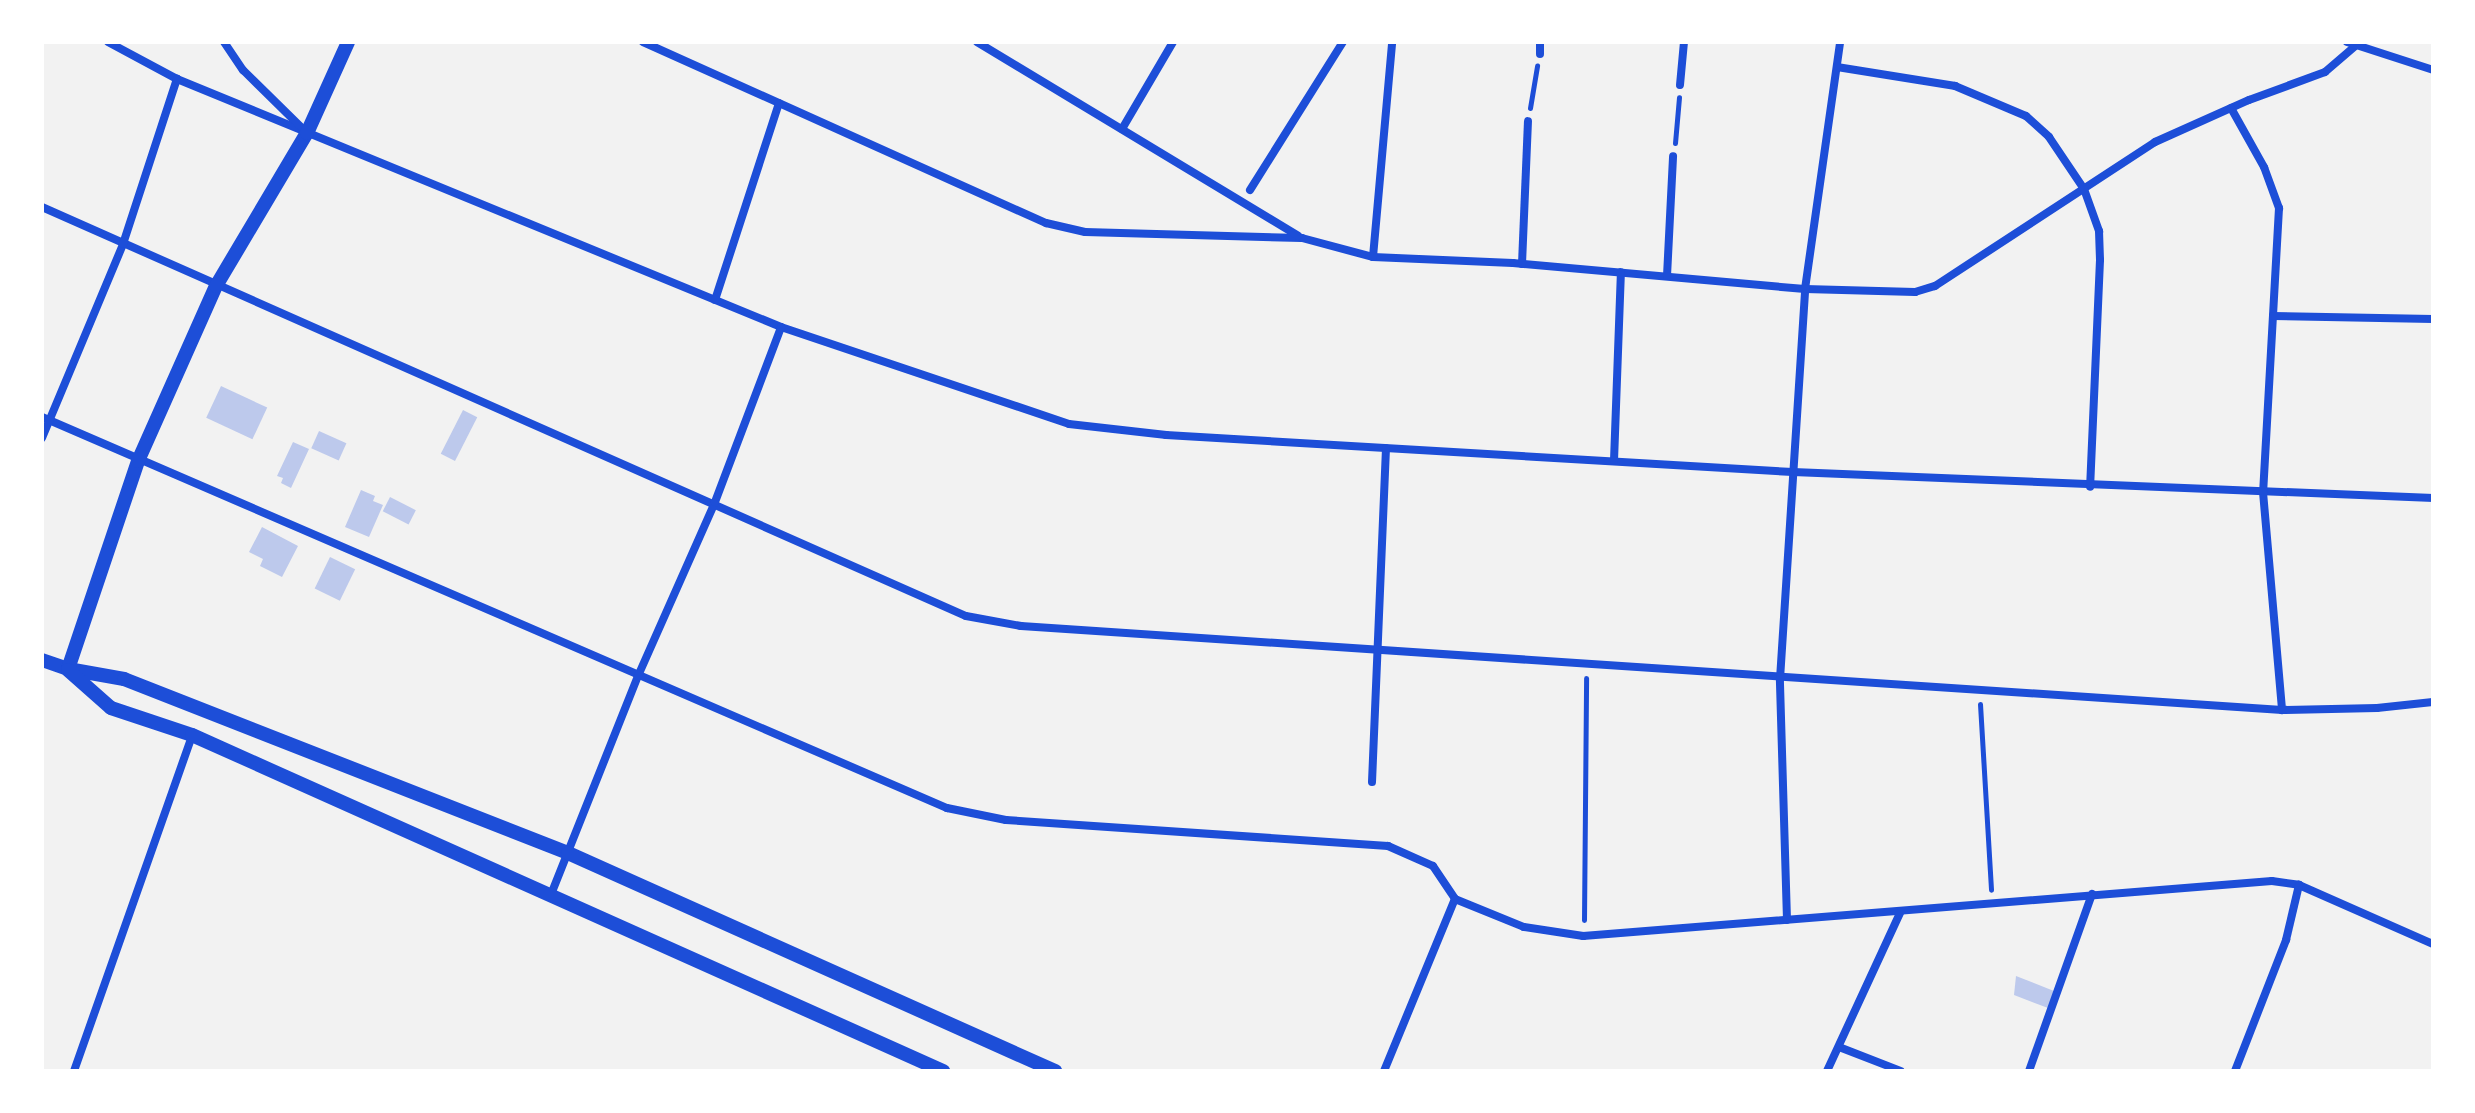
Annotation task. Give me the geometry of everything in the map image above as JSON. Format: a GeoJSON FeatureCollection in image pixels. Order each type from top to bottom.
{"type":"FeatureCollection","features":[{"type":"Feature","properties":{"kind":"street"},"geometry":{"type":"LineString","coordinates":[[108,42],[177,79],[781,327],[1069,424],[1166,435],[1793,472],[2090,487],[2433,498]]}},
{"type":"Feature","properties":{"kind":"street"},"geometry":{"type":"LineString","coordinates":[[224,42],[243,70],[307,133]]}},
{"type":"Feature","properties":{"kind":"street"},"geometry":{"type":"LineString","coordinates":[[68,669],[138,461],[216,286],[307,133],[348,42]]}},
{"type":"Feature","properties":{"kind":"street"},"geometry":{"type":"LineString","coordinates":[[643,42],[1046,223],[1085,232],[1302,238],[1373,257],[1522,264],[1805,289],[1915,292],[1935,286],[2155,142],[2231,108],[2325,72],[2354,43],[2433,70]]}},
{"type":"Feature","properties":{"kind":"street"},"geometry":{"type":"LineString","coordinates":[[1122,129],[1173,42]]}},
{"type":"Feature","properties":{"kind":"street"},"geometry":{"type":"LineString","coordinates":[[1250,190],[1343,42]]}},
{"type":"Feature","properties":{"kind":"street"},"geometry":{"type":"LineString","coordinates":[[1373,257],[1392,42]]}},
{"type":"Feature","properties":{"kind":"street"},"geometry":{"type":"LineString","coordinates":[[1540,42],[1540,54]]}},
{"type":"Feature","properties":{"kind":"street"},"geometry":{"type":"LineString","coordinates":[[1680,85],[1684,42]]}},
{"type":"Feature","properties":{"kind":"street"},"geometry":{"type":"LineString","coordinates":[[1787,920],[1780,679],[1805,289],[1840,42]]}},
{"type":"Feature","properties":{"kind":"street"},"geometry":{"type":"LineString","coordinates":[[982,43],[1302,238]]}},
{"type":"Feature","properties":{"kind":"street"},"geometry":{"type":"LineString","coordinates":[[1837,67],[1955,86],[2026,116],[2049,137],[2084,189],[2099,231],[2100,260],[2090,487]]}},
{"type":"Feature","properties":{"kind":"street"},"geometry":{"type":"LineString","coordinates":[[42,438],[52,421],[123,244],[177,79]]}},
{"type":"Feature","properties":{"kind":"street"},"geometry":{"type":"LineString","coordinates":[[715,300],[779,103]]}},
{"type":"Feature","properties":{"kind":"street"},"geometry":{"type":"LineString","coordinates":[[2231,108],[2264,167],[2279,208],[2263,492],[2282,710]]}},
{"type":"Feature","properties":{"kind":"street"},"geometry":{"type":"LineString","coordinates":[[1522,264],[1528,121]]}},
{"type":"Feature","properties":{"kind":"street"},"geometry":{"type":"LineString","coordinates":[[1667,276],[1673,156]]}},
{"type":"Feature","properties":{"kind":"street"},"geometry":{"type":"LineString","coordinates":[[42,207],[216,286],[715,502],[966,616],[1021,626],[1780,679],[2282,710],[2377,708],[2433,702]]}},
{"type":"Feature","properties":{"kind":"street"},"geometry":{"type":"LineString","coordinates":[[1614,461],[1621,272]]}},
{"type":"Feature","properties":{"kind":"street"},"geometry":{"type":"LineString","coordinates":[[2273,316],[2433,319]]}},
{"type":"Feature","properties":{"kind":"street"},"geometry":{"type":"LineString","coordinates":[[550,897],[638,676],[715,502],[781,327]]}},
{"type":"Feature","properties":{"kind":"street"},"geometry":{"type":"LineString","coordinates":[[42,417],[947,808],[1006,820],[1388,846],[1433,866],[1455,899],[1524,927],[1583,936],[2272,881],[2299,885],[2433,944]]}},
{"type":"Feature","properties":{"kind":"street"},"geometry":{"type":"LineString","coordinates":[[1372,782],[1386,448]]}},
{"type":"Feature","properties":{"kind":"street"},"geometry":{"type":"LineString","coordinates":[[42,660],[68,669],[124,679],[568,853],[1055,1071]]}},
{"type":"Feature","properties":{"kind":"street"},"geometry":{"type":"LineString","coordinates":[[68,669],[111,708],[192,735],[943,1071]]}},
{"type":"Feature","properties":{"kind":"street"},"geometry":{"type":"LineString","coordinates":[[74,1071],[192,735]]}},
{"type":"Feature","properties":{"kind":"street"},"geometry":{"type":"LineString","coordinates":[[2235,1071],[2286,940],[2299,885]]}},
{"type":"Feature","properties":{"kind":"street"},"geometry":{"type":"LineString","coordinates":[[2029,1071],[2092,894]]}},
{"type":"Feature","properties":{"kind":"street"},"geometry":{"type":"LineString","coordinates":[[1384,1071],[1455,899]]}},
{"type":"Feature","properties":{"kind":"street"},"geometry":{"type":"LineString","coordinates":[[1827,1071],[1901,911]]}},
{"type":"Feature","properties":{"kind":"street"},"geometry":{"type":"LineString","coordinates":[[1839,1047],[1901,1071]]}},
{"type":"Feature","properties":{"kind":"path"},"geometry":{"type":"LineString","coordinates":[[1528,121],[1540,54]]}},
{"type":"Feature","properties":{"kind":"path"},"geometry":{"type":"LineString","coordinates":[[1673,156],[1680,85]]}},
{"type":"Feature","properties":{"kind":"path"},"geometry":{"type":"LineString","coordinates":[[1583,936],[1586,665]]}},
{"type":"Feature","properties":{"kind":"path"},"geometry":{"type":"LineString","coordinates":[[1979,691],[1991,904]]}},
{"type":"Feature","properties":{"kind":"building"},"geometry":{"type":"Polygon","coordinates":[[[221,386],[267,408],[252,439],[206,418],[221,386]]]}},
{"type":"Feature","properties":{"kind":"building"},"geometry":{"type":"Polygon","coordinates":[[[463,410],[477,417],[455,461],[441,454],[463,410]]]}},
{"type":"Feature","properties":{"kind":"building"},"geometry":{"type":"Polygon","coordinates":[[[319,431],[346,443],[339,461],[311,448],[319,431]]]}},
{"type":"Feature","properties":{"kind":"building"},"geometry":{"type":"Polygon","coordinates":[[[293,442],[309,449],[291,488],[281,483],[283,478],[277,476],[293,442]]]}},
{"type":"Feature","properties":{"kind":"building"},"geometry":{"type":"Polygon","coordinates":[[[361,490],[375,496],[373,501],[383,505],[369,537],[345,527],[361,490]]]}},
{"type":"Feature","properties":{"kind":"building"},"geometry":{"type":"Polygon","coordinates":[[[390,497],[416,510],[409,524],[383,511],[390,497]]]}},
{"type":"Feature","properties":{"kind":"building"},"geometry":{"type":"Polygon","coordinates":[[[262,527],[298,546],[282,577],[260,566],[263,559],[249,552],[262,527]]]}},
{"type":"Feature","properties":{"kind":"building"},"geometry":{"type":"Polygon","coordinates":[[[330,557],[355,569],[340,601],[315,588],[330,557]]]}},
{"type":"Feature","properties":{"kind":"building"},"geometry":{"type":"Polygon","coordinates":[[[2016,976],[2054,991],[2048,1008],[2014,995],[2016,976]]]}}]}
